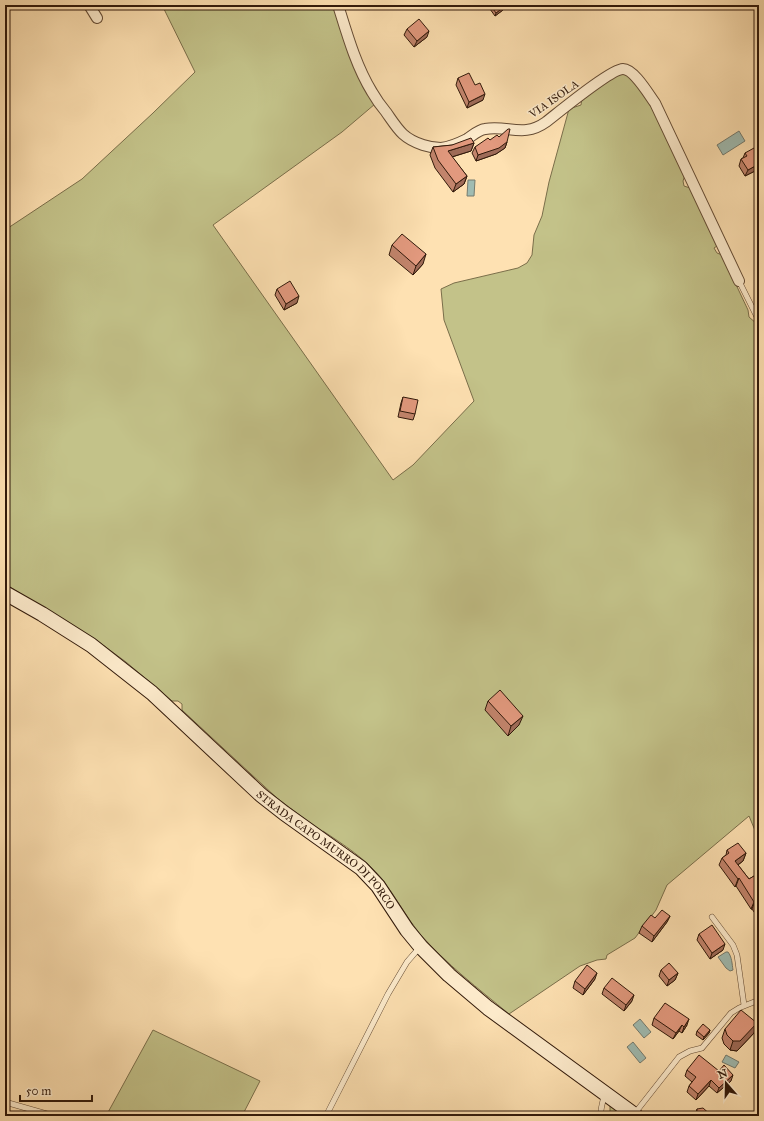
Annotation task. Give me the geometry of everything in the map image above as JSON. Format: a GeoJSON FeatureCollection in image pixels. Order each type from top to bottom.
{"type":"FeatureCollection","features":[{"type":"Feature","properties":{"kind":"street"},"geometry":{"type":"LineString","coordinates":[[89,5],[97,18]]}},
{"type":"Feature","properties":{"kind":"street","name":"VIA ISOLA"},"geometry":{"type":"LineString","coordinates":[[338,5],[361,71],[372,93],[400,132],[410,141],[430,148],[441,148],[466,140],[483,129],[491,128],[522,131],[534,128],[545,123],[592,87],[616,71],[622,69],[628,70],[646,89],[655,104],[739,281]]}},
{"type":"Feature","properties":{"kind":"street","name":"STRADA CAPO MURRO DI PORCO"},"geometry":{"type":"LineString","coordinates":[[5,593],[91,645],[152,693],[261,795],[361,868],[378,886],[407,930],[421,947],[449,975],[488,1008],[635,1115]]}},
{"type":"Feature","properties":{"kind":"lane"},"geometry":{"type":"LineString","coordinates":[[739,281],[759,322]]}},
{"type":"Feature","properties":{"kind":"lane"},"geometry":{"type":"LineString","coordinates":[[712,917],[734,945],[737,955],[744,1005]]}},
{"type":"Feature","properties":{"kind":"lane"},"geometry":{"type":"LineString","coordinates":[[326,1116],[388,994],[408,962],[421,947]]}},
{"type":"Feature","properties":{"kind":"lane"},"geometry":{"type":"LineString","coordinates":[[635,1115],[679,1057],[690,1051],[702,1048],[731,1013],[744,1005],[759,1000]]}},
{"type":"Feature","properties":{"kind":"lane"},"geometry":{"type":"LineString","coordinates":[[601,1116],[600,1111],[604,1092]]}},
{"type":"Feature","properties":{"kind":"lane"},"geometry":{"type":"LineString","coordinates":[[5,1102],[54,1116]]}},
{"type":"Feature","properties":{"kind":"shaded area"},"geometry":{"type":"Polygon","coordinates":[[[162,5],[335,5],[375,104],[342,132],[213,225],[393,480],[413,465],[474,401],[444,320],[441,289],[454,283],[518,268],[527,263],[532,255],[534,235],[542,216],[549,182],[569,109],[581,105],[582,98],[621,73],[628,74],[644,92],[685,175],[683,181],[684,186],[693,189],[717,244],[714,248],[717,253],[722,255],[748,310],[749,317],[757,324],[759,329],[759,840],[749,816],[667,885],[656,910],[635,938],[607,955],[606,959],[597,960],[580,966],[509,1014],[463,976],[430,945],[420,934],[382,879],[369,865],[347,847],[323,831],[322,832],[278,799],[182,710],[182,704],[178,701],[172,701],[126,662],[96,640],[5,584],[5,230],[82,179],[195,72],[162,5]]]}},
{"type":"Feature","properties":{"kind":"shaded area"},"geometry":{"type":"Polygon","coordinates":[[[153,1030],[260,1081],[242,1116],[106,1116],[153,1030]]]}},
{"type":"Feature","properties":{"kind":"shaded area"},"geometry":{"type":"Polygon","coordinates":[[[610,1104],[624,1116],[610,1116],[610,1104]]]}},
{"type":"Feature","properties":{"kind":"water"},"geometry":{"type":"Polygon","coordinates":[[[739,131],[745,141],[723,155],[717,145],[739,131]]]}},
{"type":"Feature","properties":{"kind":"water"},"geometry":{"type":"Polygon","coordinates":[[[468,180],[475,180],[474,196],[467,196],[468,180]]]}},
{"type":"Feature","properties":{"kind":"water"},"geometry":{"type":"Polygon","coordinates":[[[728,952],[732,961],[733,970],[730,971],[718,957],[728,952]]]}},
{"type":"Feature","properties":{"kind":"water"},"geometry":{"type":"Polygon","coordinates":[[[640,1019],[651,1032],[644,1038],[633,1025],[640,1019]]]}},
{"type":"Feature","properties":{"kind":"water"},"geometry":{"type":"Polygon","coordinates":[[[633,1042],[646,1058],[640,1063],[627,1047],[633,1042]]]}},
{"type":"Feature","properties":{"kind":"water"},"geometry":{"type":"Polygon","coordinates":[[[726,1055],[739,1062],[735,1068],[722,1062],[726,1055]]]}},
{"type":"Feature","properties":{"kind":"building"},"geometry":{"type":"Polygon","coordinates":[[[503,5],[504,7],[496,13],[491,6],[503,5]]]}},
{"type":"Feature","properties":{"kind":"building"},"geometry":{"type":"Polygon","coordinates":[[[419,19],[429,31],[417,41],[407,29],[419,19]]]}},
{"type":"Feature","properties":{"kind":"building"},"geometry":{"type":"Polygon","coordinates":[[[469,73],[475,85],[480,83],[485,94],[469,102],[458,78],[469,73]]]}},
{"type":"Feature","properties":{"kind":"building"},"geometry":{"type":"Polygon","coordinates":[[[510,129],[507,142],[499,148],[478,155],[475,147],[488,138],[490,140],[497,135],[499,137],[510,129]]]}},
{"type":"Feature","properties":{"kind":"building"},"geometry":{"type":"Polygon","coordinates":[[[471,138],[474,143],[448,151],[467,176],[456,184],[438,160],[433,147],[452,145],[471,138]]]}},
{"type":"Feature","properties":{"kind":"building"},"geometry":{"type":"Polygon","coordinates":[[[754,148],[756,152],[759,151],[759,166],[758,167],[757,165],[748,170],[741,159],[747,156],[745,153],[754,148]]]}},
{"type":"Feature","properties":{"kind":"building"},"geometry":{"type":"Polygon","coordinates":[[[402,234],[426,254],[416,266],[392,245],[402,234]]]}},
{"type":"Feature","properties":{"kind":"building"},"geometry":{"type":"Polygon","coordinates":[[[290,281],[299,296],[286,304],[277,289],[290,281]]]}},
{"type":"Feature","properties":{"kind":"building"},"geometry":{"type":"Polygon","coordinates":[[[403,397],[418,400],[415,414],[400,411],[403,397]]]}},
{"type":"Feature","properties":{"kind":"building"},"geometry":{"type":"Polygon","coordinates":[[[500,690],[523,716],[511,726],[488,701],[500,690]]]}},
{"type":"Feature","properties":{"kind":"building"},"geometry":{"type":"Polygon","coordinates":[[[738,843],[746,853],[735,861],[749,879],[759,873],[759,907],[755,901],[754,902],[739,878],[738,879],[722,858],[729,853],[727,850],[738,843]]]}},
{"type":"Feature","properties":{"kind":"building"},"geometry":{"type":"Polygon","coordinates":[[[662,910],[670,916],[654,936],[642,926],[651,915],[655,918],[662,910]]]}},
{"type":"Feature","properties":{"kind":"building"},"geometry":{"type":"Polygon","coordinates":[[[712,925],[725,944],[712,953],[699,934],[712,925]]]}},
{"type":"Feature","properties":{"kind":"building"},"geometry":{"type":"Polygon","coordinates":[[[669,963],[678,973],[669,980],[661,970],[669,963]]]}},
{"type":"Feature","properties":{"kind":"building"},"geometry":{"type":"Polygon","coordinates":[[[587,965],[597,973],[585,989],[575,981],[587,965]]]}},
{"type":"Feature","properties":{"kind":"building"},"geometry":{"type":"Polygon","coordinates":[[[612,978],[634,995],[626,1005],[604,988],[612,978]]]}},
{"type":"Feature","properties":{"kind":"building"},"geometry":{"type":"Polygon","coordinates":[[[665,1003],[689,1019],[684,1027],[682,1025],[676,1033],[654,1018],[665,1003]]]}},
{"type":"Feature","properties":{"kind":"building"},"geometry":{"type":"Polygon","coordinates":[[[741,1010],[757,1023],[740,1041],[733,1041],[727,1035],[725,1029],[741,1010]]]}},
{"type":"Feature","properties":{"kind":"building"},"geometry":{"type":"Polygon","coordinates":[[[703,1024],[710,1030],[704,1037],[697,1031],[703,1024]]]}},
{"type":"Feature","properties":{"kind":"building"},"geometry":{"type":"Polygon","coordinates":[[[699,1055],[719,1071],[724,1065],[733,1075],[719,1088],[711,1080],[698,1094],[689,1086],[696,1077],[687,1070],[699,1055]]]}},
{"type":"Feature","properties":{"kind":"building"},"geometry":{"type":"Polygon","coordinates":[[[703,1108],[712,1116],[700,1116],[697,1114],[697,1109],[703,1108]]]}}]}
